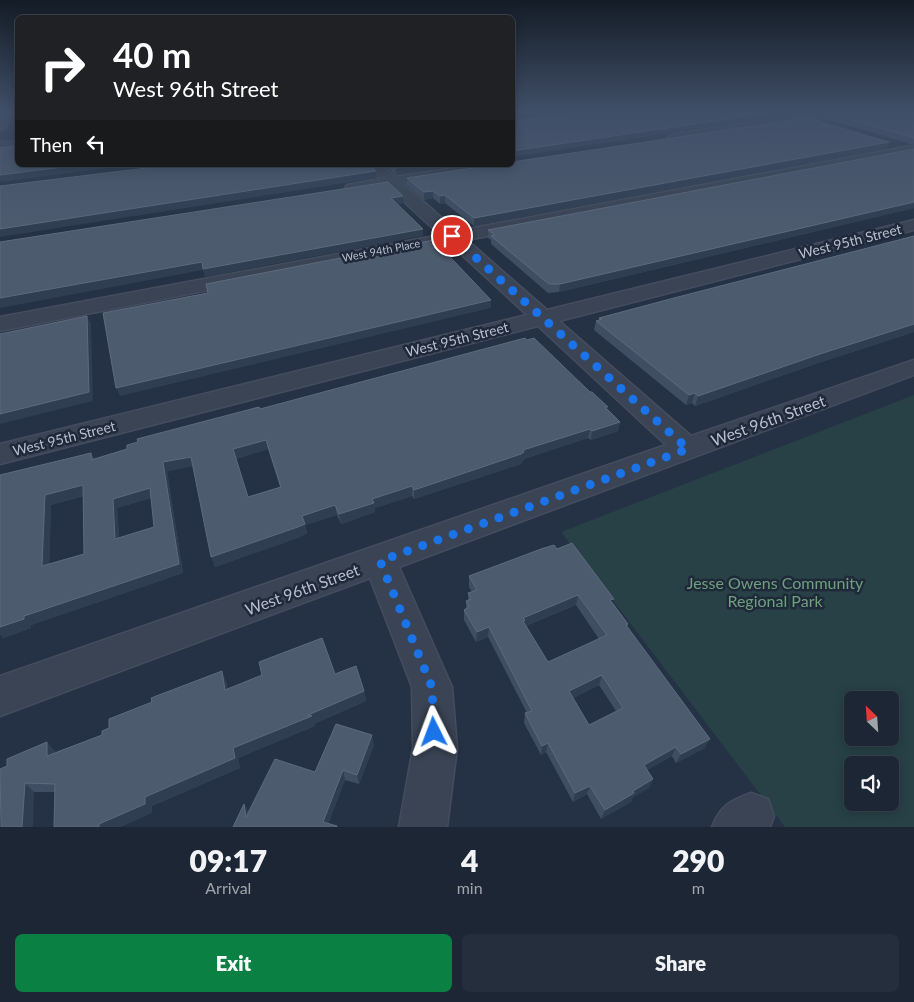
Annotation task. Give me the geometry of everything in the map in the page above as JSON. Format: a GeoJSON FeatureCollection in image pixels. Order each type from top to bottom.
{"type":"FeatureCollection","features":[{"type":"Feature","properties":{"kind":"street","name":"West 94th Place"},"geometry":{"type":"LineString","coordinates":[[0,324],[452,236],[912,150]]}},
{"type":"Feature","properties":{"kind":"street"},"geometry":{"type":"LineString","coordinates":[[375,167],[688,449]]}},
{"type":"Feature","properties":{"kind":"street"},"geometry":{"type":"LineString","coordinates":[[335,191],[486,167]]}},
{"type":"Feature","properties":{"kind":"street","name":"West 95th Street"},"geometry":{"type":"LineString","coordinates":[[0,454],[914,225]]}},
{"type":"Feature","properties":{"kind":"street","name":"West 96th Street"},"geometry":{"type":"LineString","coordinates":[[0,696],[914,368]]}},
{"type":"Feature","properties":{"kind":"street"},"geometry":{"type":"LineString","coordinates":[[380,561],[432,687],[435,748],[427,826]]}},
{"type":"Feature","properties":{"kind":"green space","name":"Jesse Owens Community Regional Park"},"geometry":{"type":"Polygon","coordinates":[[[914,395],[914,827],[785,827],[561,532],[914,395]]]}},
{"type":"Feature","properties":{"kind":"building"},"geometry":{"type":"Polygon","coordinates":[[[0,150],[15,150],[15,167],[63,167],[0,175],[0,150]]]}},
{"type":"Feature","properties":{"kind":"building"},"geometry":{"type":"Polygon","coordinates":[[[595,150],[848,150],[474,218],[445,195],[440,196],[433,191],[424,192],[407,178],[479,167],[515,167],[515,162],[595,150]]]}},
{"type":"Feature","properties":{"kind":"building"},"geometry":{"type":"Polygon","coordinates":[[[914,150],[914,202],[560,284],[549,284],[491,236],[495,235],[488,230],[914,150]]]}},
{"type":"Feature","properties":{"kind":"building"},"geometry":{"type":"Polygon","coordinates":[[[155,167],[372,167],[376,171],[0,229],[0,186],[155,167]]]}},
{"type":"Feature","properties":{"kind":"building"},"geometry":{"type":"Polygon","coordinates":[[[388,182],[403,196],[391,198],[423,229],[203,269],[202,262],[0,298],[0,242],[388,182]]]}},
{"type":"Feature","properties":{"kind":"building"},"geometry":{"type":"Polygon","coordinates":[[[914,236],[914,324],[698,396],[695,393],[689,395],[596,321],[602,319],[599,318],[914,236]]]}},
{"type":"Feature","properties":{"kind":"building"},"geometry":{"type":"Polygon","coordinates":[[[434,240],[491,300],[116,388],[103,313],[208,293],[206,284],[434,240]]]}},
{"type":"Feature","properties":{"kind":"building"},"geometry":{"type":"Polygon","coordinates":[[[87,316],[89,392],[0,414],[0,334],[87,316]]]}},
{"type":"Feature","properties":{"kind":"building"},"geometry":{"type":"Polygon","coordinates":[[[525,338],[527,340],[534,338],[608,407],[605,407],[620,422],[592,431],[590,429],[523,450],[524,452],[521,454],[414,490],[412,486],[372,499],[374,503],[339,514],[335,505],[302,516],[305,524],[298,527],[211,557],[191,457],[163,462],[179,564],[24,616],[24,619],[0,627],[0,475],[91,453],[91,460],[127,449],[127,445],[138,442],[137,439],[259,407],[260,409],[525,338]],[[266,440],[233,449],[248,497],[281,487],[266,440]],[[83,485],[45,495],[42,566],[84,554],[83,485]],[[150,488],[113,499],[115,539],[154,527],[150,488]]]}},
{"type":"Feature","properties":{"kind":"building"},"geometry":{"type":"Polygon","coordinates":[[[572,543],[614,599],[610,600],[628,624],[626,625],[710,739],[681,754],[676,747],[644,765],[653,779],[605,810],[590,786],[575,793],[548,743],[542,746],[525,713],[532,711],[489,627],[477,632],[464,610],[469,607],[466,601],[471,599],[468,593],[477,590],[469,576],[554,545],[557,549],[572,543]],[[578,595],[523,618],[548,662],[607,635],[578,595]],[[602,675],[569,691],[589,725],[623,708],[602,675]]]}},
{"type":"Feature","properties":{"kind":"building"},"geometry":{"type":"Polygon","coordinates":[[[322,638],[335,674],[356,666],[364,691],[308,715],[312,716],[233,748],[235,758],[145,797],[145,804],[99,824],[99,827],[54,827],[55,784],[25,783],[22,827],[1,827],[0,769],[7,766],[7,759],[47,742],[47,756],[102,735],[102,731],[109,728],[109,719],[152,702],[151,698],[222,671],[225,690],[262,675],[259,662],[322,638]]]}},
{"type":"Feature","properties":{"kind":"building"},"geometry":{"type":"Polygon","coordinates":[[[336,724],[372,735],[357,775],[343,770],[323,822],[337,827],[233,827],[244,804],[246,817],[275,759],[315,772],[336,724]]]}},
{"type":"Feature","properties":{"kind":"route"},"geometry":{"type":"LineString","coordinates":[[434,732],[432,687],[380,561],[688,449],[452,236]]}}]}
